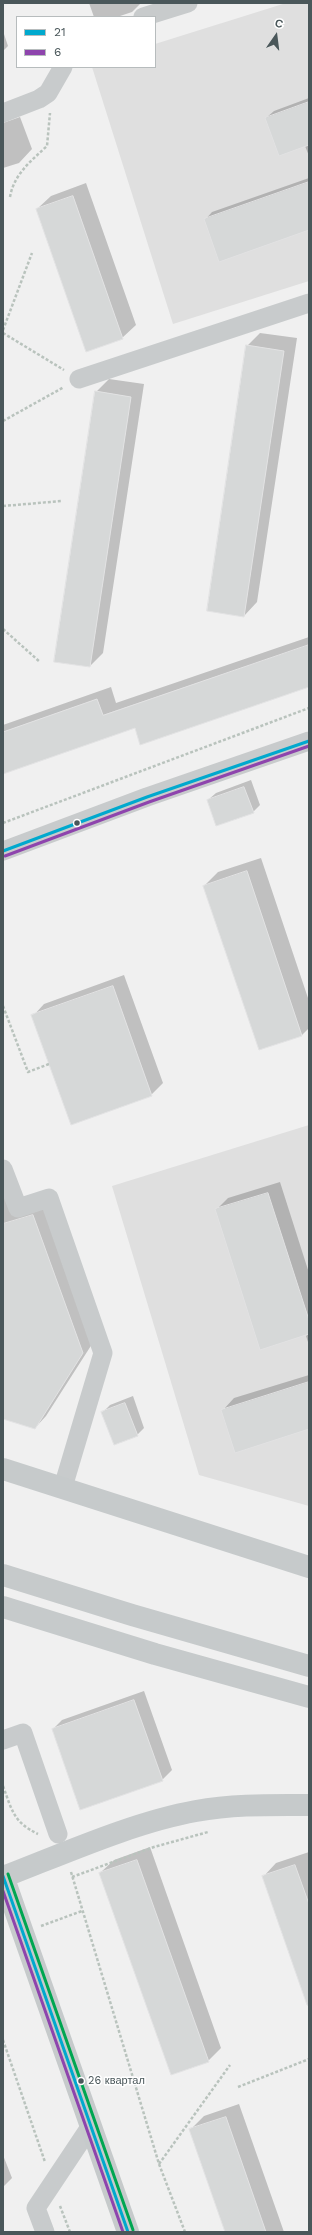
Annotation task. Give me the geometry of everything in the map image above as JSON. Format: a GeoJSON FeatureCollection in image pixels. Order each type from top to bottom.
{"type":"FeatureCollection","features":[{"type":"Feature","properties":{"kind":"main road"},"geometry":{"type":"LineString","coordinates":[[3,1470],[63,1487],[309,1567]]}},
{"type":"Feature","properties":{"kind":"main road"},"geometry":{"type":"LineString","coordinates":[[3,1575],[132,1615],[309,1666]]}},
{"type":"Feature","properties":{"kind":"main road"},"geometry":{"type":"LineString","coordinates":[[3,1608],[155,1654],[309,1697]]}},
{"type":"Feature","properties":{"kind":"main road"},"geometry":{"type":"LineString","coordinates":[[128,2232],[4,1881],[62,1843],[142,1825],[194,1811],[249,1805],[309,1805]]}},
{"type":"Feature","properties":{"kind":"street"},"geometry":{"type":"LineString","coordinates":[[146,16],[188,3]]}},
{"type":"Feature","properties":{"kind":"street"},"geometry":{"type":"LineString","coordinates":[[3,113],[40,99],[48,93],[62,68]]}},
{"type":"Feature","properties":{"kind":"street"},"geometry":{"type":"LineString","coordinates":[[79,379],[309,303]]}},
{"type":"Feature","properties":{"kind":"street"},"geometry":{"type":"LineString","coordinates":[[3,851],[147,797],[309,741]]}},
{"type":"Feature","properties":{"kind":"street"},"geometry":{"type":"LineString","coordinates":[[3,1169],[18,1208],[49,1198],[103,1353],[63,1487]]}},
{"type":"Feature","properties":{"kind":"street"},"geometry":{"type":"LineString","coordinates":[[3,1740],[23,1733],[62,1843]]}},
{"type":"Feature","properties":{"kind":"street"},"geometry":{"type":"LineString","coordinates":[[45,2232],[36,2208],[90,2127]]}},
{"type":"Feature","properties":{"kind":"path"},"geometry":{"type":"LineString","coordinates":[[10,197],[12,186],[22,170],[47,146],[51,116],[48,93]]}},
{"type":"Feature","properties":{"kind":"path"},"geometry":{"type":"LineString","coordinates":[[3,421],[79,379],[3,332],[32,253]]}},
{"type":"Feature","properties":{"kind":"path"},"geometry":{"type":"LineString","coordinates":[[3,506],[62,501]]}},
{"type":"Feature","properties":{"kind":"path"},"geometry":{"type":"LineString","coordinates":[[3,629],[40,662]]}},
{"type":"Feature","properties":{"kind":"path"},"geometry":{"type":"LineString","coordinates":[[3,823],[309,708]]}},
{"type":"Feature","properties":{"kind":"path"},"geometry":{"type":"LineString","coordinates":[[3,1006],[28,1072],[49,1064]]}},
{"type":"Feature","properties":{"kind":"path"},"geometry":{"type":"LineString","coordinates":[[3,1786],[14,1815],[23,1827],[39,1835],[62,1843],[159,2164],[185,2232]]}},
{"type":"Feature","properties":{"kind":"path"},"geometry":{"type":"LineString","coordinates":[[72,1877],[154,1847],[212,1831]]}},
{"type":"Feature","properties":{"kind":"path"},"geometry":{"type":"LineString","coordinates":[[3,2040],[70,2232]]}},
{"type":"Feature","properties":{"kind":"path"},"geometry":{"type":"LineString","coordinates":[[238,2087],[309,2059]]}},
{"type":"Feature","properties":{"kind":"path"},"geometry":{"type":"LineString","coordinates":[[159,2164],[230,2065]]}},
{"type":"Feature","properties":{"kind":"shaded area"},"geometry":{"type":"Polygon","coordinates":[[[286,3],[309,3],[309,281],[173,324],[92,68],[156,68],[156,44],[286,3]]]}},
{"type":"Feature","properties":{"kind":"shaded area"},"geometry":{"type":"Polygon","coordinates":[[[309,1125],[309,1506],[199,1475],[112,1186],[309,1125]]]}},
{"type":"Feature","properties":{"kind":"building"},"geometry":{"type":"Polygon","coordinates":[[[309,102],[309,145],[279,156],[265,118],[309,102]]]}},
{"type":"Feature","properties":{"kind":"building"},"geometry":{"type":"Polygon","coordinates":[[[309,182],[309,230],[219,262],[204,219],[309,182]]]}},
{"type":"Feature","properties":{"kind":"building"},"geometry":{"type":"Polygon","coordinates":[[[73,196],[123,339],[86,352],[36,209],[73,196]]]}},
{"type":"Feature","properties":{"kind":"building"},"geometry":{"type":"Polygon","coordinates":[[[246,345],[284,351],[244,617],[207,611],[246,345]]]}},
{"type":"Feature","properties":{"kind":"building"},"geometry":{"type":"Polygon","coordinates":[[[95,391],[131,397],[90,667],[54,662],[95,391]]]}},
{"type":"Feature","properties":{"kind":"building"},"geometry":{"type":"Polygon","coordinates":[[[309,645],[309,687],[140,745],[135,728],[3,774],[3,732],[97,699],[103,715],[309,645]]]}},
{"type":"Feature","properties":{"kind":"building"},"geometry":{"type":"Polygon","coordinates":[[[244,787],[254,813],[216,826],[207,800],[244,787]]]}},
{"type":"Feature","properties":{"kind":"building"},"geometry":{"type":"Polygon","coordinates":[[[247,871],[302,1036],[259,1050],[203,886],[247,871]]]}},
{"type":"Feature","properties":{"kind":"building"},"geometry":{"type":"Polygon","coordinates":[[[113,986],[152,1096],[71,1125],[31,1015],[113,986]]]}},
{"type":"Feature","properties":{"kind":"building"},"geometry":{"type":"Polygon","coordinates":[[[268,1193],[309,1320],[309,1334],[260,1350],[215,1209],[268,1193]]]}},
{"type":"Feature","properties":{"kind":"building"},"geometry":{"type":"Polygon","coordinates":[[[33,1215],[83,1353],[35,1429],[3,1419],[3,1224],[33,1215]]]}},
{"type":"Feature","properties":{"kind":"building"},"geometry":{"type":"Polygon","coordinates":[[[309,1382],[309,1429],[235,1453],[221,1410],[309,1382]]]}},
{"type":"Feature","properties":{"kind":"building"},"geometry":{"type":"Polygon","coordinates":[[[125,1403],[138,1436],[114,1445],[101,1412],[125,1403]]]}},
{"type":"Feature","properties":{"kind":"building"},"geometry":{"type":"Polygon","coordinates":[[[134,1700],[163,1781],[80,1810],[52,1729],[134,1700]]]}},
{"type":"Feature","properties":{"kind":"building"},"geometry":{"type":"Polygon","coordinates":[[[137,1860],[209,2062],[171,2075],[99,1873],[137,1860]]]}},
{"type":"Feature","properties":{"kind":"building"},"geometry":{"type":"Polygon","coordinates":[[[295,1865],[309,1904],[309,2005],[307,2005],[262,1876],[295,1865]]]}},
{"type":"Feature","properties":{"kind":"building"},"geometry":{"type":"Polygon","coordinates":[[[226,2117],[266,2232],[225,2232],[189,2129],[226,2117]]]}},
{"type":"Feature","properties":{"kind":"transit line","name":"21"},"geometry":{"type":"LineString","coordinates":[[3,851],[147,797],[309,741]]}},
{"type":"Feature","properties":{"kind":"transit line","name":"6"},"geometry":{"type":"LineString","coordinates":[[5,856],[149,802],[309,746]]}},
{"type":"Feature","properties":{"kind":"transit line"},"geometry":{"type":"LineString","coordinates":[[8,1874],[133,2230]]}},
{"type":"Feature","properties":{"kind":"transit line","name":"21"},"geometry":{"type":"LineString","coordinates":[[3,1876],[128,2232]]}},
{"type":"Feature","properties":{"kind":"transit line","name":"6"},"geometry":{"type":"LineString","coordinates":[[3,1891],[123,2232]]}},
{"type":"Feature","properties":{"kind":"place","name":"26 квартал"},"geometry":{"type":"Point","coordinates":[81,2081]}}]}
